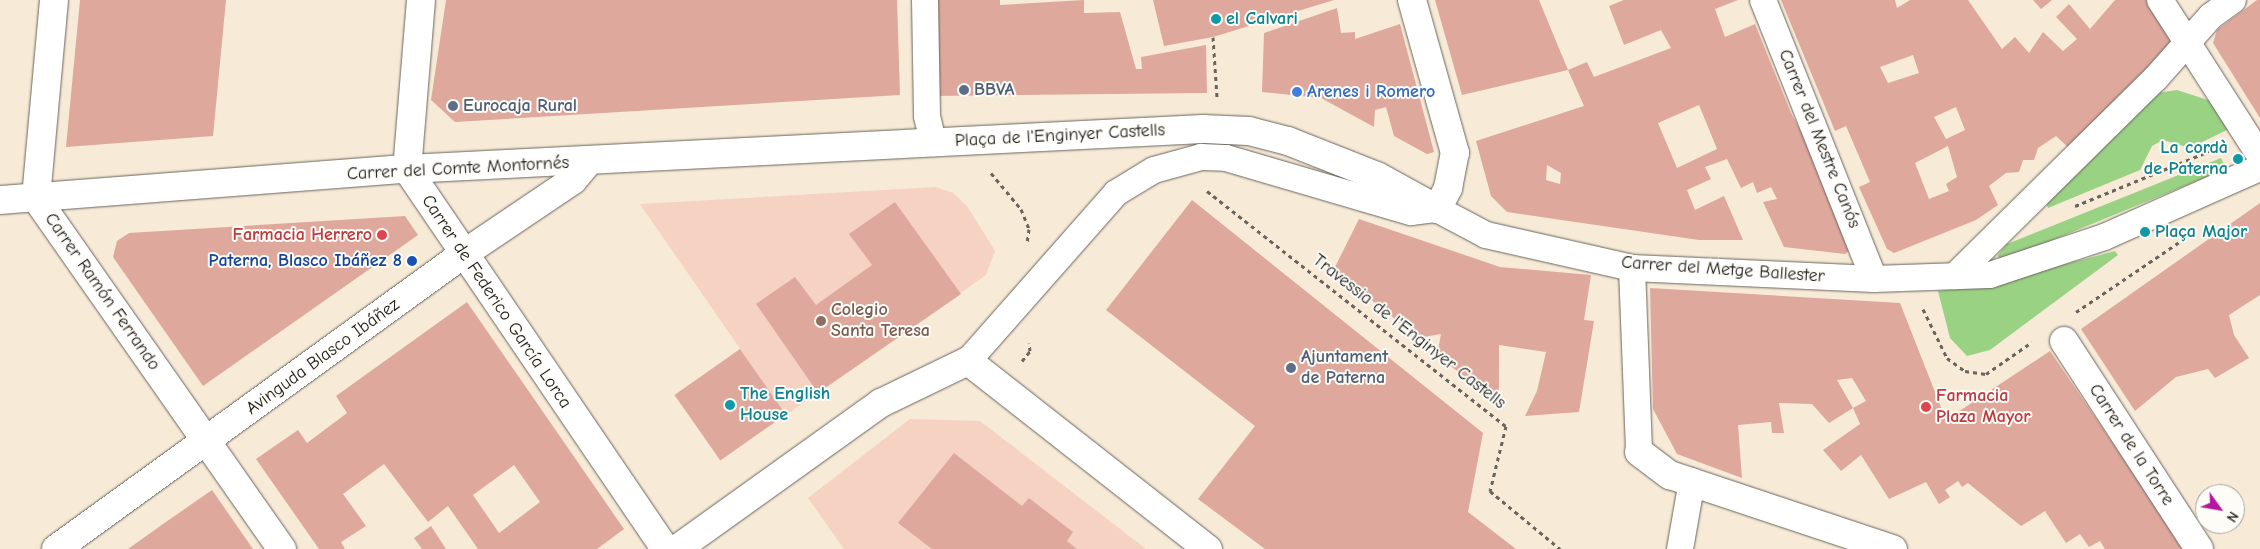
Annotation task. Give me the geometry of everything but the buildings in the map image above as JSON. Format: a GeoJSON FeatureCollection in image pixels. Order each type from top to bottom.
{"type":"FeatureCollection","features":[{"type":"Feature","properties":{"kind":"street","name":"Carrer Ramón Ferrando"},"geometry":{"type":"LineString","coordinates":[[54,0],[36,198],[282,549]]}},
{"type":"Feature","properties":{"kind":"street"},"geometry":{"type":"LineString","coordinates":[[407,169],[421,0]]}},
{"type":"Feature","properties":{"kind":"street"},"geometry":{"type":"LineString","coordinates":[[925,0],[927,116],[925,143]]}},
{"type":"Feature","properties":{"kind":"street"},"geometry":{"type":"LineString","coordinates":[[1412,0],[1455,152],[1448,188],[1437,209]]}},
{"type":"Feature","properties":{"kind":"street","name":"Carrer del Mestre Canós"},"geometry":{"type":"LineString","coordinates":[[1763,0],[1895,278]]}},
{"type":"Feature","properties":{"kind":"street"},"geometry":{"type":"LineString","coordinates":[[2160,0],[2191,42],[2254,146]]}},
{"type":"Feature","properties":{"kind":"street"},"geometry":{"type":"LineString","coordinates":[[1955,276],[2191,42],[2212,16],[2233,0]]}},
{"type":"Feature","properties":{"kind":"street","name":"Plaça de l'Enginyer Castells"},"geometry":{"type":"LineString","coordinates":[[925,143],[1203,129]]}},
{"type":"Feature","properties":{"kind":"street","name":"Carrer del Metge Ballester"},"geometry":{"type":"LineString","coordinates":[[1203,129],[1249,131],[1288,141],[1377,176],[1486,235],[1632,268],[1895,278]]}},
{"type":"Feature","properties":{"kind":"street","name":"Carrer del Comte Montornés"},"geometry":{"type":"LineString","coordinates":[[0,200],[407,169],[588,162],[925,143]]}},
{"type":"Feature","properties":{"kind":"street","name":"Plaça de l'Enginyer Castells"},"geometry":{"type":"LineString","coordinates":[[968,361],[1018,299],[1116,193],[1154,170],[1201,157],[1226,158],[1411,212],[1437,209]]}},
{"type":"Feature","properties":{"kind":"street","name":"Avinguda Blasco Ibáñez"},"geometry":{"type":"LineString","coordinates":[[56,549],[207,442],[462,255],[573,180],[588,162]]}},
{"type":"Feature","properties":{"kind":"street"},"geometry":{"type":"LineString","coordinates":[[1895,278],[1990,275],[2104,237],[2260,168]]}},
{"type":"Feature","properties":{"kind":"street","name":"Carrer de Federico García Lorca"},"geometry":{"type":"LineString","coordinates":[[407,169],[462,255],[665,549]]}},
{"type":"Feature","properties":{"kind":"street"},"geometry":{"type":"LineString","coordinates":[[1632,268],[1639,452],[1670,475],[1893,549]]}},
{"type":"Feature","properties":{"kind":"street","name":"Carrer de la Torre"},"geometry":{"type":"LineString","coordinates":[[2058,332],[2199,549]]}},
{"type":"Feature","properties":{"kind":"street"},"geometry":{"type":"LineString","coordinates":[[677,549],[881,403],[968,361],[1208,549]]}},
{"type":"Feature","properties":{"kind":"street"},"geometry":{"type":"LineString","coordinates":[[1680,549],[1692,481]]}},
{"type":"Feature","properties":{"kind":"path"},"geometry":{"type":"LineString","coordinates":[[1213,37],[1218,104]]}},
{"type":"Feature","properties":{"kind":"path"},"geometry":{"type":"LineString","coordinates":[[2068,208],[2254,146]]}},
{"type":"Feature","properties":{"kind":"path"},"geometry":{"type":"LineString","coordinates":[[983,169],[1008,189],[1021,209],[1029,229],[1026,248]]}},
{"type":"Feature","properties":{"kind":"path","name":"Travessia de l'Enginyer Castells"},"geometry":{"type":"LineString","coordinates":[[1204,188],[1506,426],[1490,491],[1560,549]]}},
{"type":"Feature","properties":{"kind":"path"},"geometry":{"type":"LineString","coordinates":[[1895,278],[1947,358],[1965,371],[1986,374],[2058,332],[2186,238]]}},
{"type":"Feature","properties":{"kind":"shaded area","name":"Colegio Santa Teresa"},"geometry":{"type":"Polygon","coordinates":[[[936,187],[953,193],[967,206],[995,251],[986,275],[786,415],[640,204],[936,187]]]}},
{"type":"Feature","properties":{"kind":"shaded area"},"geometry":{"type":"Polygon","coordinates":[[[910,419],[980,421],[1146,549],[844,549],[808,498],[910,419]]]}},
{"type":"Feature","properties":{"kind":"green space"},"geometry":{"type":"Polygon","coordinates":[[[2177,90],[2214,102],[2231,128],[2190,148],[2163,140],[2152,146],[2140,170],[2048,208],[2044,196],[2156,93],[2177,90]]]}},
{"type":"Feature","properties":{"kind":"green space"},"geometry":{"type":"Polygon","coordinates":[[[2221,158],[2226,169],[1999,262],[1998,255],[2007,244],[2221,158]]]}},
{"type":"Feature","properties":{"kind":"green space"},"geometry":{"type":"Polygon","coordinates":[[[2115,251],[2118,255],[1990,350],[1967,356],[1950,338],[1938,291],[1994,283],[2115,251]]]}},
{"type":"Feature","properties":{"kind":"place","name":"el Calvari"},"geometry":{"type":"Point","coordinates":[1216,19]}},
{"type":"Feature","properties":{"kind":"place","name":"BBVA"},"geometry":{"type":"Point","coordinates":[964,90]}},
{"type":"Feature","properties":{"kind":"place","name":"Arenes i Romero"},"geometry":{"type":"Point","coordinates":[1297,92]}},
{"type":"Feature","properties":{"kind":"place","name":"Eurocaja Rural"},"geometry":{"type":"Point","coordinates":[453,106]}},
{"type":"Feature","properties":{"kind":"place","name":"La cordà de Paterna"},"geometry":{"type":"Point","coordinates":[2238,159]}},
{"type":"Feature","properties":{"kind":"place","name":"Plaça Major"},"geometry":{"type":"Point","coordinates":[2145,232]}},
{"type":"Feature","properties":{"kind":"place","name":"Farmacia Herrero"},"geometry":{"type":"Point","coordinates":[382,235]}},
{"type":"Feature","properties":{"kind":"place","name":"Paterna, Blasco Ibáñez 8"},"geometry":{"type":"Point","coordinates":[412,261]}},
{"type":"Feature","properties":{"kind":"place","name":"Colegio Santa Teresa"},"geometry":{"type":"Point","coordinates":[821,321]}},
{"type":"Feature","properties":{"kind":"place","name":"Ajuntament de Paterna"},"geometry":{"type":"Point","coordinates":[1291,368]}},
{"type":"Feature","properties":{"kind":"place","name":"The English House"},"geometry":{"type":"Point","coordinates":[730,405]}},
{"type":"Feature","properties":{"kind":"place","name":"Farmacia Plaza Mayor"},"geometry":{"type":"Point","coordinates":[1926,407]}}]}
